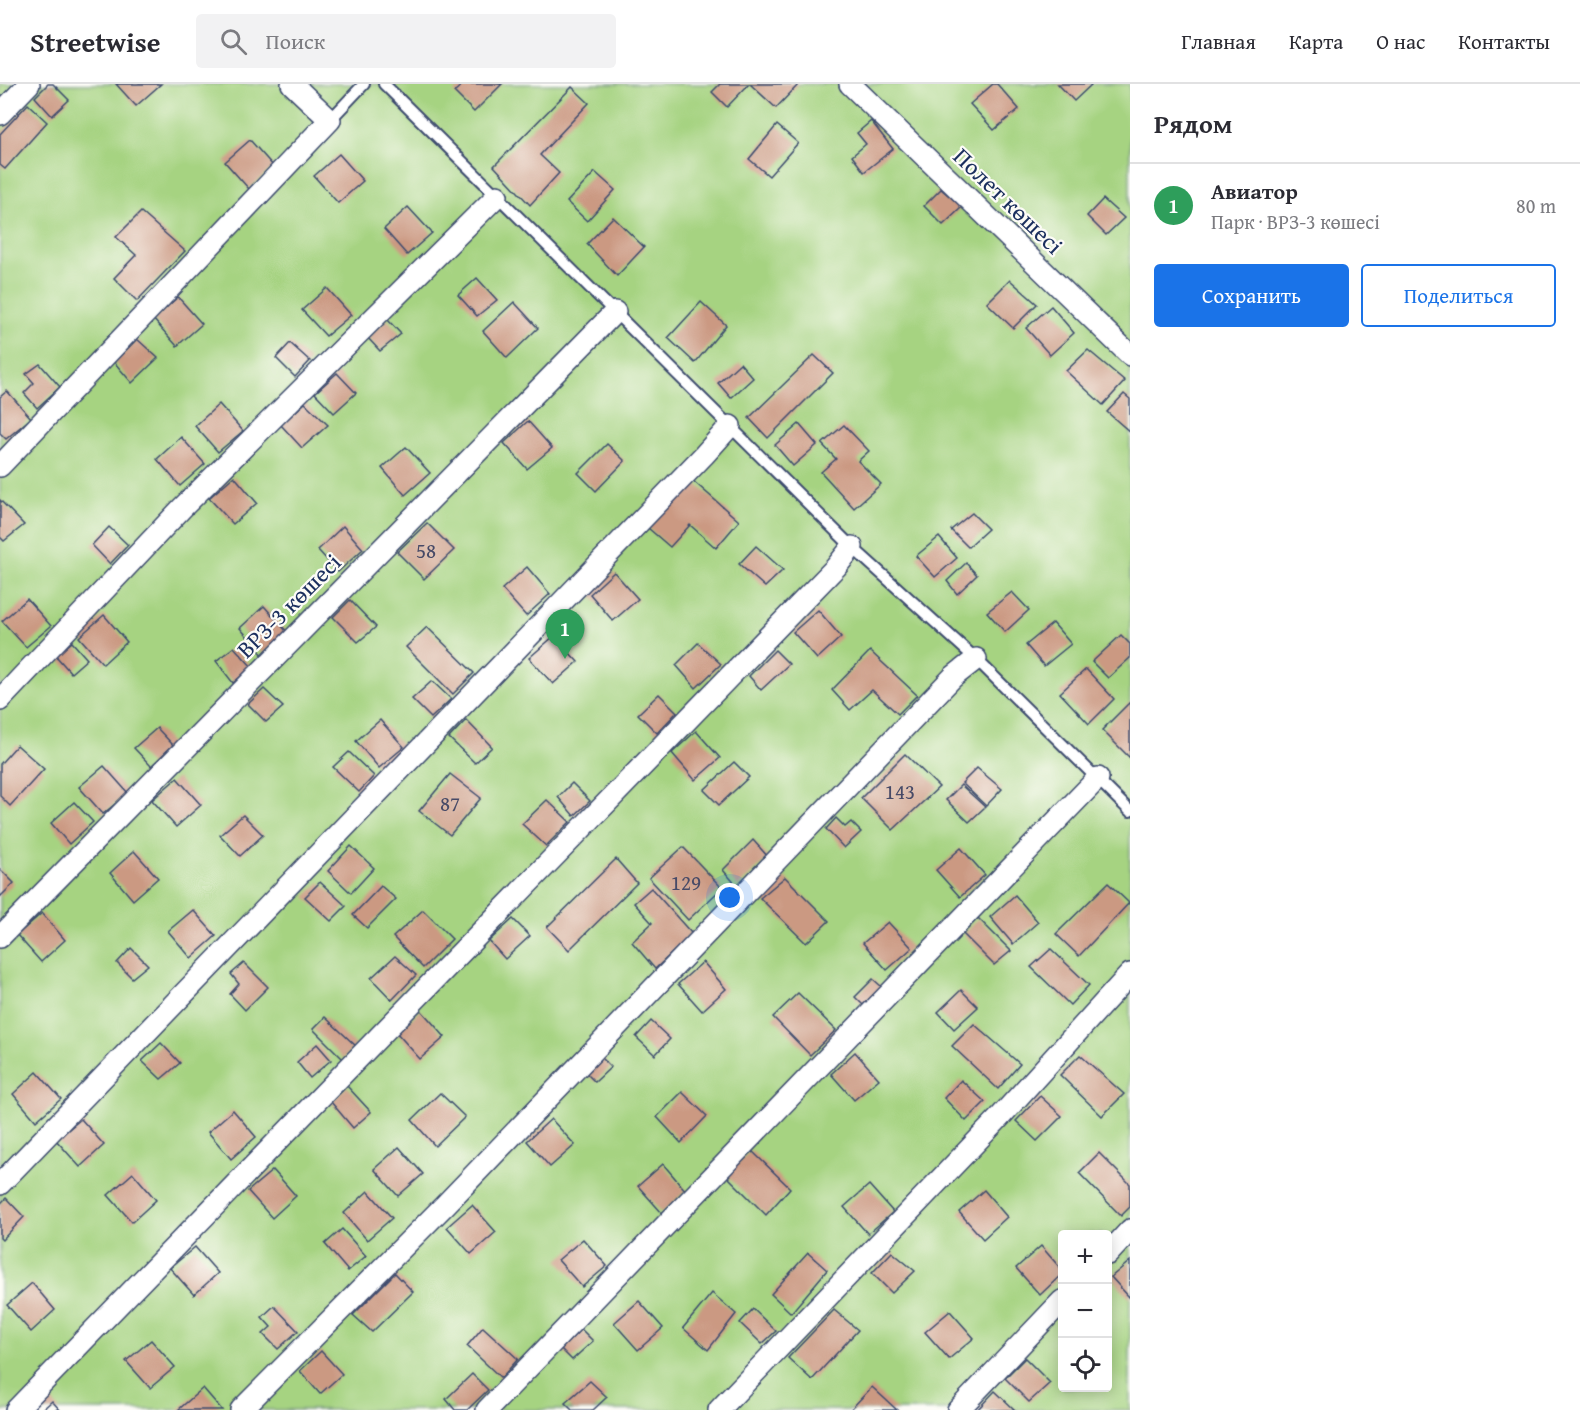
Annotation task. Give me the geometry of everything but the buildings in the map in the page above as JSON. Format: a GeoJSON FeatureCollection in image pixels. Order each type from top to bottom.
{"type":"FeatureCollection","features":[{"type":"Feature","properties":{"kind":"street"},"geometry":{"type":"LineString","coordinates":[[0,114],[29,84]]}},
{"type":"Feature","properties":{"kind":"street"},"geometry":{"type":"LineString","coordinates":[[0,466],[330,120],[292,84]]}},
{"type":"Feature","properties":{"kind":"street","name":"Полет көшесі"},"geometry":{"type":"LineString","coordinates":[[850,84],[1130,355]]}},
{"type":"Feature","properties":{"kind":"street"},"geometry":{"type":"LineString","coordinates":[[0,700],[182,508],[497,196]]}},
{"type":"Feature","properties":{"kind":"street","name":"ВРЗ-3 көшесі"},"geometry":{"type":"LineString","coordinates":[[0,937],[615,312]]}},
{"type":"Feature","properties":{"kind":"street"},"geometry":{"type":"LineString","coordinates":[[0,1184],[730,426]]}},
{"type":"Feature","properties":{"kind":"street"},"geometry":{"type":"LineString","coordinates":[[16,1410],[828,576],[852,547]]}},
{"type":"Feature","properties":{"kind":"street"},"geometry":{"type":"LineString","coordinates":[[241,1410],[454,1196],[953,677],[976,659]]}},
{"type":"Feature","properties":{"kind":"street"},"geometry":{"type":"LineString","coordinates":[[487,1410],[1098,778]]}},
{"type":"Feature","properties":{"kind":"street"},"geometry":{"type":"LineString","coordinates":[[719,1410],[1000,1117],[1130,974]]}},
{"type":"Feature","properties":{"kind":"street"},"geometry":{"type":"LineString","coordinates":[[1112,1249],[1130,1230]]}},
{"type":"Feature","properties":{"kind":"street"},"geometry":{"type":"LineString","coordinates":[[958,1410],[1058,1305]]}},
{"type":"Feature","properties":{"kind":"lane"},"geometry":{"type":"LineString","coordinates":[[330,120],[364,84]]}},
{"type":"Feature","properties":{"kind":"lane"},"geometry":{"type":"LineString","coordinates":[[384,84],[852,547],[976,659],[1130,811]]}},
{"type":"Feature","properties":{"kind":"green space"},"geometry":{"type":"Polygon","coordinates":[[[0,84],[1130,84],[1130,1410],[0,1410],[0,84]]]}},
{"type":"Feature","properties":{"kind":"place","name":"Авиатор"},"geometry":{"type":"Point","coordinates":[565,659]}}]}
